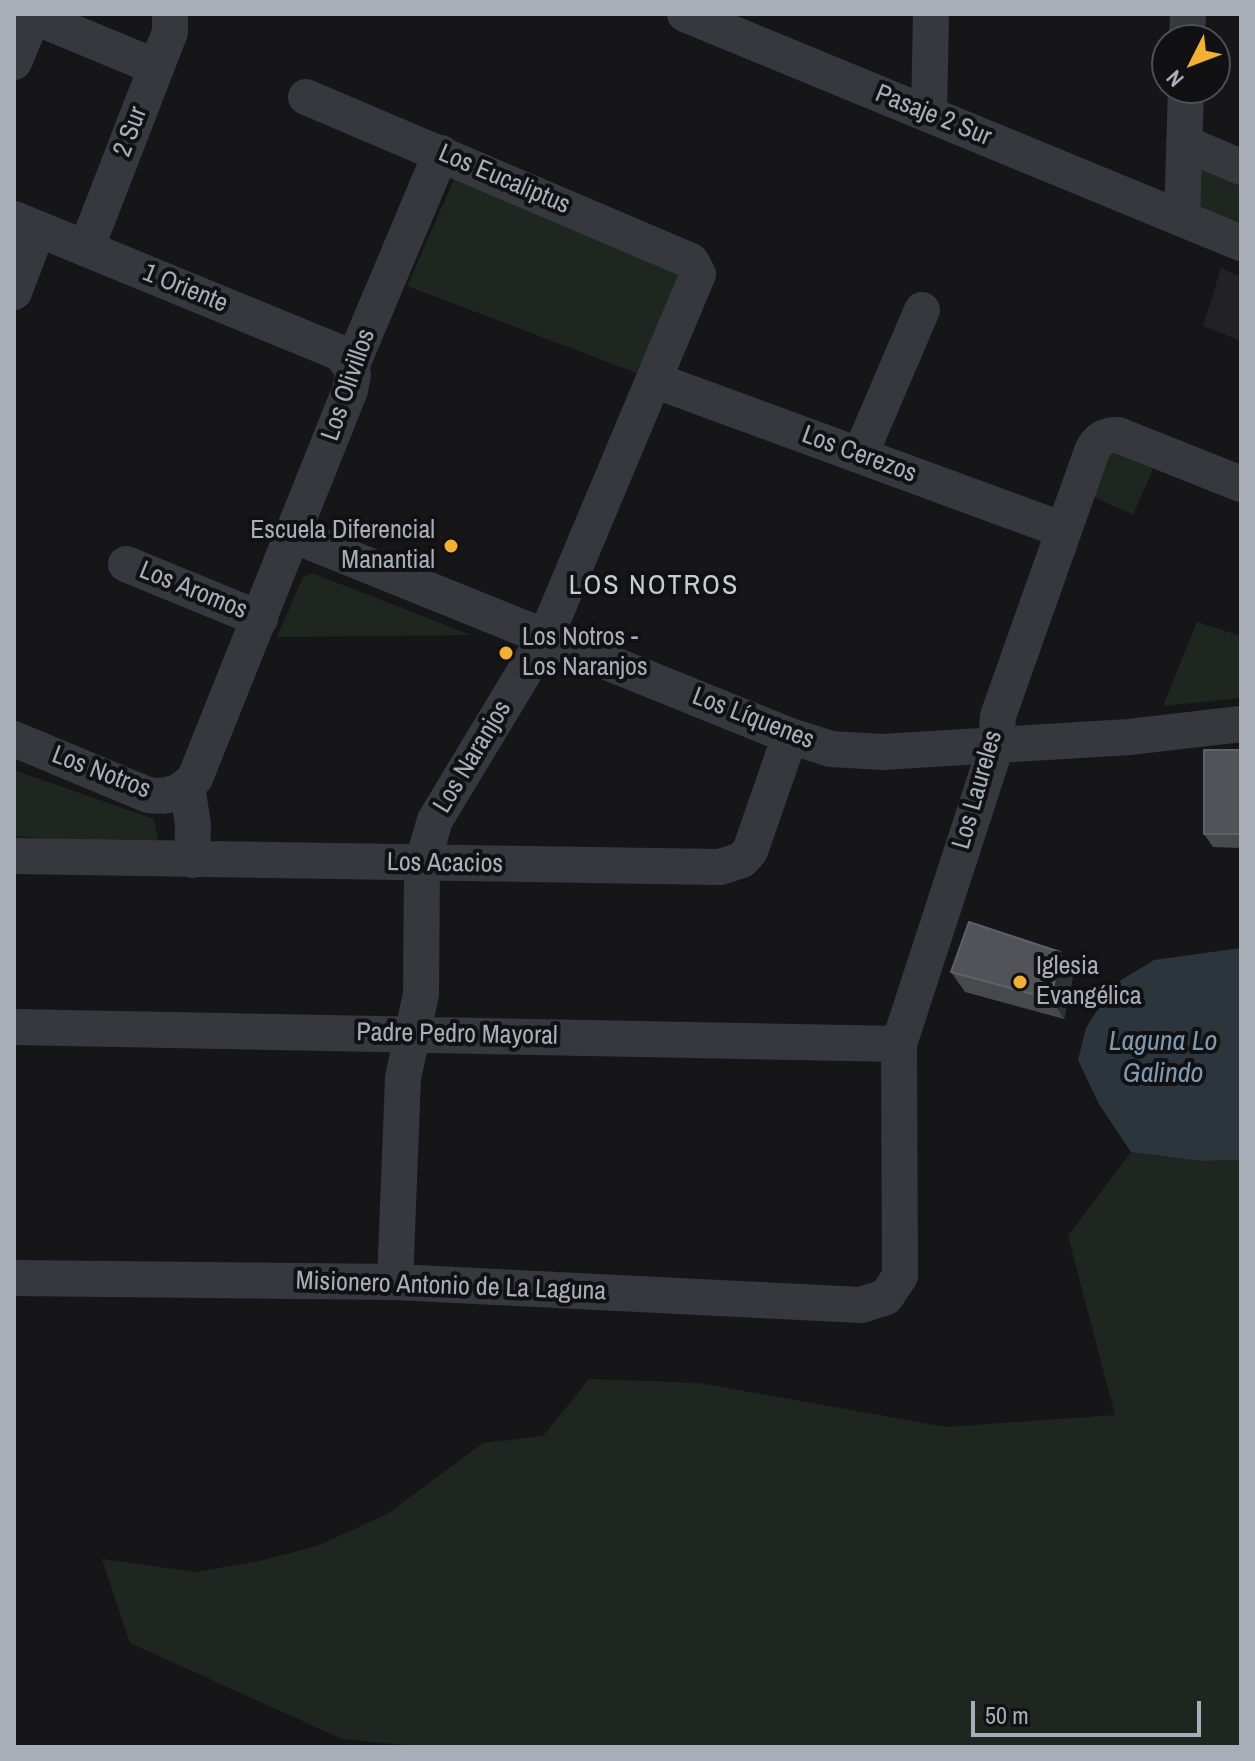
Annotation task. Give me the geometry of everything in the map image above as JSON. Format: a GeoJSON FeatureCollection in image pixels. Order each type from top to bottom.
{"type":"FeatureCollection","features":[{"type":"Feature","properties":{"kind":"street","name":"2 Sur"},"geometry":{"type":"LineString","coordinates":[[86,249],[170,32],[170,14]]}},
{"type":"Feature","properties":{"kind":"street"},"geometry":{"type":"LineString","coordinates":[[929,115],[931,14]]}},
{"type":"Feature","properties":{"kind":"street"},"geometry":{"type":"LineString","coordinates":[[14,62],[34,15],[156,67]]}},
{"type":"Feature","properties":{"kind":"street","name":"Pasaje 2 Sur"},"geometry":{"type":"LineString","coordinates":[[698,17],[1241,243]]}},
{"type":"Feature","properties":{"kind":"street","name":"Los Eucaliptus"},"geometry":{"type":"LineString","coordinates":[[306,97],[691,261],[698,269]]}},
{"type":"Feature","properties":{"kind":"street"},"geometry":{"type":"LineString","coordinates":[[1182,218],[1185,104]]}},
{"type":"Feature","properties":{"kind":"street"},"geometry":{"type":"LineString","coordinates":[[1184,143],[1241,167]]}},
{"type":"Feature","properties":{"kind":"street","name":"Los Olivillos"},"geometry":{"type":"LineString","coordinates":[[260,619],[350,390],[351,367],[441,153]]}},
{"type":"Feature","properties":{"kind":"street"},"geometry":{"type":"LineString","coordinates":[[14,292],[26,224]]}},
{"type":"Feature","properties":{"kind":"street","name":"1 Oriente"},"geometry":{"type":"LineString","coordinates":[[26,224],[340,353],[351,367]]}},
{"type":"Feature","properties":{"kind":"street","name":"Los Naranjos"},"geometry":{"type":"LineString","coordinates":[[395,1282],[403,1078],[421,994],[422,864],[435,820],[546,636],[698,269]]}},
{"type":"Feature","properties":{"kind":"street"},"geometry":{"type":"LineString","coordinates":[[860,455],[922,310]]}},
{"type":"Feature","properties":{"kind":"street","name":"Los Cerezos"},"geometry":{"type":"LineString","coordinates":[[654,380],[1063,530]]}},
{"type":"Feature","properties":{"kind":"street","name":"Los Laureles"},"geometry":{"type":"LineString","coordinates":[[886,1297],[900,1276],[899,1044],[996,746],[998,716],[1095,444],[1106,436],[1124,437],[1241,484]]}},
{"type":"Feature","properties":{"kind":"street","name":"Los Líquenes"},"geometry":{"type":"LineString","coordinates":[[293,535],[790,736],[831,749],[866,752],[996,746],[1144,736],[1241,724]]}},
{"type":"Feature","properties":{"kind":"street","name":"Los Aromos"},"geometry":{"type":"LineString","coordinates":[[126,564],[260,619]]}},
{"type":"Feature","properties":{"kind":"street","name":"Los Notros"},"geometry":{"type":"LineString","coordinates":[[14,739],[148,795],[168,796],[187,786],[200,767],[260,619]]}},
{"type":"Feature","properties":{"kind":"street","name":"Los Acacios"},"geometry":{"type":"LineString","coordinates":[[14,856],[720,867],[731,865],[750,851],[790,736]]}},
{"type":"Feature","properties":{"kind":"street","name":"Los Notros"},"geometry":{"type":"LineString","coordinates":[[187,786],[193,825],[192,860]]}},
{"type":"Feature","properties":{"kind":"street","name":"Padre Pedro Mayoral"},"geometry":{"type":"LineString","coordinates":[[14,1027],[899,1044]]}},
{"type":"Feature","properties":{"kind":"street","name":"Misionero Antonio de La Laguna"},"geometry":{"type":"LineString","coordinates":[[14,1278],[395,1282],[861,1305],[886,1297]]}},
{"type":"Feature","properties":{"kind":"shaded area"},"geometry":{"type":"Polygon","coordinates":[[[1199,166],[1241,184],[1241,233],[1197,214],[1199,166]]]}},
{"type":"Feature","properties":{"kind":"shaded area"},"geometry":{"type":"Polygon","coordinates":[[[456,175],[687,268],[642,375],[407,286],[456,175]]]}},
{"type":"Feature","properties":{"kind":"shaded area"},"geometry":{"type":"Polygon","coordinates":[[[1221,268],[1241,277],[1241,341],[1203,326],[1221,268]]]}},
{"type":"Feature","properties":{"kind":"shaded area"},"geometry":{"type":"Polygon","coordinates":[[[1114,447],[1155,464],[1133,515],[1090,495],[1114,447]]]}},
{"type":"Feature","properties":{"kind":"shaded area"},"geometry":{"type":"Polygon","coordinates":[[[312,573],[471,635],[277,637],[303,577],[312,573]]]}},
{"type":"Feature","properties":{"kind":"shaded area"},"geometry":{"type":"Polygon","coordinates":[[[1197,622],[1241,636],[1241,698],[1163,706],[1197,622]]]}},
{"type":"Feature","properties":{"kind":"shaded area"},"geometry":{"type":"Polygon","coordinates":[[[14,770],[154,819],[159,847],[14,836],[14,770]]]}},
{"type":"Feature","properties":{"kind":"shaded area"},"geometry":{"type":"Polygon","coordinates":[[[1131,1152],[1200,1161],[1241,1160],[1241,1747],[426,1747],[342,1739],[130,1643],[102,1559],[196,1572],[259,1561],[317,1546],[387,1514],[483,1443],[543,1436],[589,1379],[700,1383],[946,1427],[1115,1415],[1068,1236],[1131,1152]]]}},
{"type":"Feature","properties":{"kind":"water","name":"Laguna Lo Galindo"},"geometry":{"type":"Polygon","coordinates":[[[1241,948],[1241,1160],[1200,1161],[1131,1152],[1099,1104],[1078,1060],[1086,1028],[1113,985],[1154,960],[1241,948]]]}},
{"type":"Feature","properties":{"kind":"building"},"geometry":{"type":"Polygon","coordinates":[[[1204,750],[1241,750],[1241,834],[1204,834],[1204,750]]]}},
{"type":"Feature","properties":{"kind":"building"},"geometry":{"type":"Polygon","coordinates":[[[969,922],[1060,952],[1051,999],[951,972],[969,922]]]}},
{"type":"Feature","properties":{"kind":"place","name":"Escuela Diferencial Manantial"},"geometry":{"type":"Point","coordinates":[451,546]}},
{"type":"Feature","properties":{"kind":"place","name":"Los Notros - Los Naranjos"},"geometry":{"type":"Point","coordinates":[506,653]}},
{"type":"Feature","properties":{"kind":"place","name":"Iglesia Evangélica"},"geometry":{"type":"Point","coordinates":[1020,982]}},
{"type":"Feature","properties":{"kind":"district","name":"LOS NOTROS"},"geometry":{"type":"Point","coordinates":[654,586]}}]}
